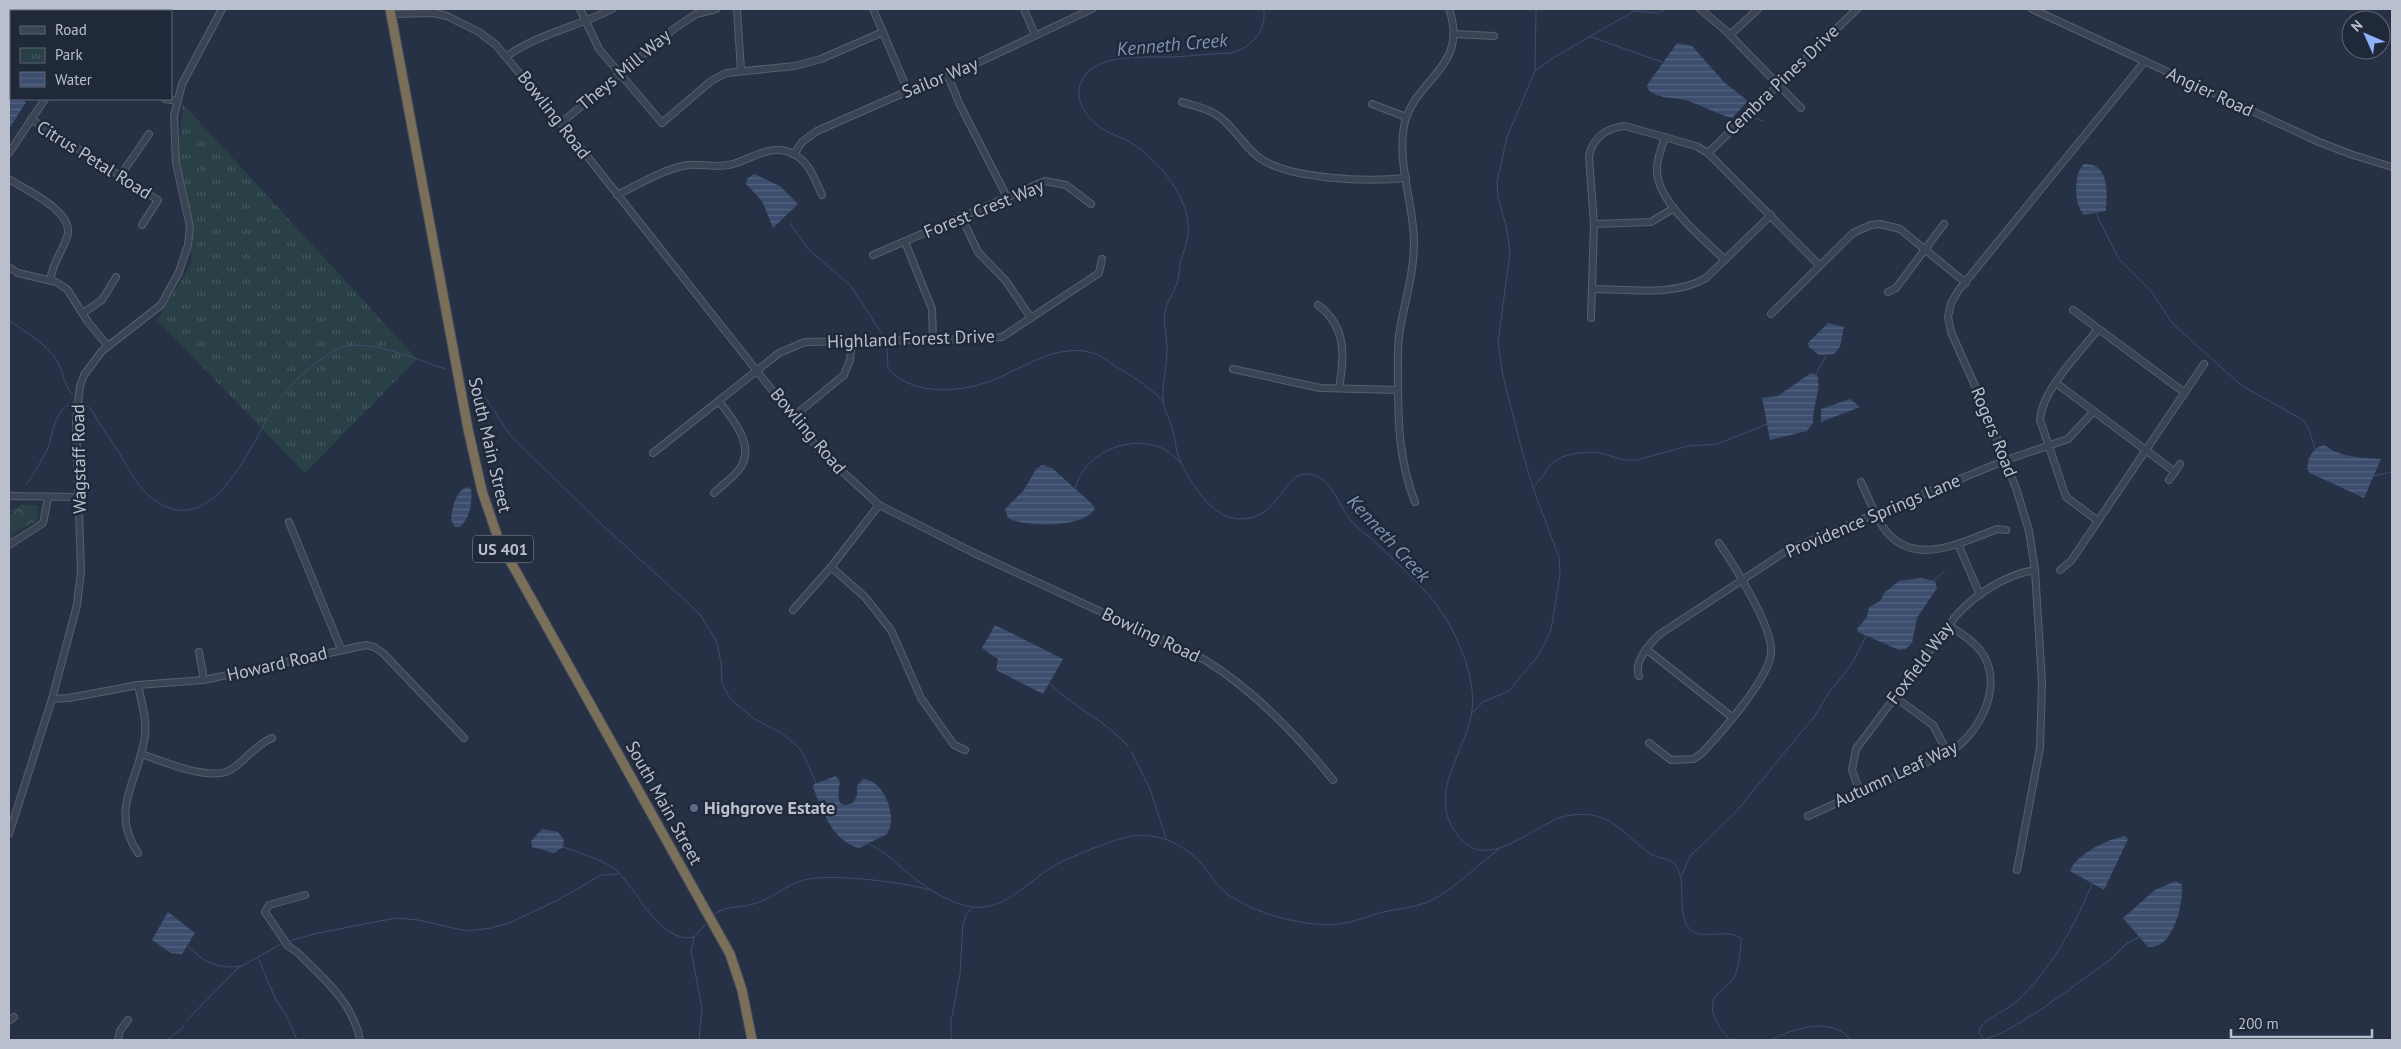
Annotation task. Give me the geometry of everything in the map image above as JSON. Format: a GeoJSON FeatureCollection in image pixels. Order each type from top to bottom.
{"type":"FeatureCollection","features":[{"type":"Feature","properties":{"kind":"highway","name":"South Main Street"},"geometry":{"type":"LineString","coordinates":[[391,11],[468,429],[490,521],[499,541],[730,954],[742,990],[752,1040]]}},
{"type":"Feature","properties":{"kind":"street","name":"Wagstaff Road"},"geometry":{"type":"LineString","coordinates":[[9,834],[52,699],[79,594],[81,571],[76,420],[78,397],[84,375],[108,346],[161,305],[179,272],[188,246],[188,218],[174,148],[174,116],[177,101],[186,77],[222,9]]}},
{"type":"Feature","properties":{"kind":"street"},"geometry":{"type":"LineString","coordinates":[[580,9],[599,49],[662,122],[710,81],[726,73],[795,66],[821,59],[882,32]]}},
{"type":"Feature","properties":{"kind":"street"},"geometry":{"type":"LineString","coordinates":[[507,56],[524,46],[586,22],[612,9]]}},
{"type":"Feature","properties":{"kind":"street","name":"Theys Mill Way"},"geometry":{"type":"LineString","coordinates":[[561,123],[675,28],[696,14],[716,9]]}},
{"type":"Feature","properties":{"kind":"street"},"geometry":{"type":"LineString","coordinates":[[737,9],[741,71]]}},
{"type":"Feature","properties":{"kind":"street"},"geometry":{"type":"LineString","coordinates":[[872,9],[908,91]]}},
{"type":"Feature","properties":{"kind":"street"},"geometry":{"type":"LineString","coordinates":[[1024,9],[1035,35]]}},
{"type":"Feature","properties":{"kind":"street","name":"Sailor Way"},"geometry":{"type":"LineString","coordinates":[[794,154],[802,142],[817,131],[908,91],[948,76],[1092,9]]}},
{"type":"Feature","properties":{"kind":"street"},"geometry":{"type":"LineString","coordinates":[[1415,502],[1408,484],[1400,448],[1398,390],[1400,331],[1414,246],[1414,220],[1406,178],[1404,136],[1406,117],[1450,55],[1454,34],[1449,9]]}},
{"type":"Feature","properties":{"kind":"street"},"geometry":{"type":"LineString","coordinates":[[1700,9],[1730,35],[1801,108]]}},
{"type":"Feature","properties":{"kind":"street"},"geometry":{"type":"LineString","coordinates":[[1730,35],[1758,9]]}},
{"type":"Feature","properties":{"kind":"street","name":"Cembra Pines Drive"},"geometry":{"type":"LineString","coordinates":[[1708,152],[1857,9]]}},
{"type":"Feature","properties":{"kind":"street","name":"Angier Road"},"geometry":{"type":"LineString","coordinates":[[2032,9],[2319,142],[2392,167]]}},
{"type":"Feature","properties":{"kind":"street","name":"Bowling Road"},"geometry":{"type":"LineString","coordinates":[[391,11],[434,12],[447,16],[479,32],[507,56],[821,452],[879,505],[972,552],[1205,660],[1233,677],[1306,747],[1333,780]]}},
{"type":"Feature","properties":{"kind":"street"},"geometry":{"type":"LineString","coordinates":[[1454,34],[1494,36]]}},
{"type":"Feature","properties":{"kind":"street","name":"Rogers Road"},"geometry":{"type":"LineString","coordinates":[[2017,870],[2040,748],[2042,682],[2034,570],[2029,531],[2006,460],[1951,332],[1948,317],[1951,303],[1966,283],[2145,61]]}},
{"type":"Feature","properties":{"kind":"street"},"geometry":{"type":"LineString","coordinates":[[948,76],[960,105],[1007,197]]}},
{"type":"Feature","properties":{"kind":"street"},"geometry":{"type":"LineString","coordinates":[[9,153],[44,100]]}},
{"type":"Feature","properties":{"kind":"street"},"geometry":{"type":"LineString","coordinates":[[171,100],[177,101]]}},
{"type":"Feature","properties":{"kind":"street"},"geometry":{"type":"LineString","coordinates":[[1182,102],[1209,110],[1226,123],[1259,158],[1279,167],[1352,180],[1406,178]]}},
{"type":"Feature","properties":{"kind":"street"},"geometry":{"type":"LineString","coordinates":[[1372,104],[1406,117]]}},
{"type":"Feature","properties":{"kind":"street","name":"Citrus Petal Road"},"geometry":{"type":"LineString","coordinates":[[31,120],[158,200],[142,225]]}},
{"type":"Feature","properties":{"kind":"street"},"geometry":{"type":"LineString","coordinates":[[1591,318],[1594,224],[1589,156],[1594,142],[1606,131],[1625,126],[1696,146],[1708,152],[1772,215],[1819,265]]}},
{"type":"Feature","properties":{"kind":"street"},"geometry":{"type":"LineString","coordinates":[[120,176],[148,134]]}},
{"type":"Feature","properties":{"kind":"street"},"geometry":{"type":"LineString","coordinates":[[1665,137],[1656,167],[1663,194],[1674,208],[1725,260]]}},
{"type":"Feature","properties":{"kind":"street"},"geometry":{"type":"LineString","coordinates":[[617,195],[668,170],[690,165],[714,168],[734,164],[759,152],[774,150],[794,154],[808,166],[822,195]]}},
{"type":"Feature","properties":{"kind":"street"},"geometry":{"type":"LineString","coordinates":[[9,179],[60,212],[67,221],[69,231],[67,238],[54,263],[50,280]]}},
{"type":"Feature","properties":{"kind":"street","name":"Forest Crest Way"},"geometry":{"type":"LineString","coordinates":[[873,256],[1045,181],[1057,182],[1078,192],[1091,204]]}},
{"type":"Feature","properties":{"kind":"street"},"geometry":{"type":"LineString","coordinates":[[1594,224],[1651,222],[1674,208]]}},
{"type":"Feature","properties":{"kind":"street"},"geometry":{"type":"LineString","coordinates":[[1592,289],[1672,290],[1687,287],[1706,278],[1772,215]]}},
{"type":"Feature","properties":{"kind":"street"},"geometry":{"type":"LineString","coordinates":[[961,216],[978,252],[1006,281],[1031,318]]}},
{"type":"Feature","properties":{"kind":"street"},"geometry":{"type":"LineString","coordinates":[[1771,314],[1853,233],[1871,225],[1880,224],[1900,229],[1966,283]]}},
{"type":"Feature","properties":{"kind":"street"},"geometry":{"type":"LineString","coordinates":[[1888,292],[1896,288],[1924,248],[1944,224]]}},
{"type":"Feature","properties":{"kind":"street"},"geometry":{"type":"LineString","coordinates":[[905,242],[932,309],[933,340]]}},
{"type":"Feature","properties":{"kind":"street","name":"Highland Forest Drive"},"geometry":{"type":"LineString","coordinates":[[652,453],[779,353],[805,342],[852,343],[1002,337],[1099,272],[1102,259]]}},
{"type":"Feature","properties":{"kind":"street"},"geometry":{"type":"LineString","coordinates":[[9,267],[25,276],[50,280],[67,289],[108,346]]}},
{"type":"Feature","properties":{"kind":"street"},"geometry":{"type":"LineString","coordinates":[[83,313],[102,300],[116,277]]}},
{"type":"Feature","properties":{"kind":"street"},"geometry":{"type":"LineString","coordinates":[[1318,305],[1328,312],[1338,327],[1344,347],[1339,388]]}},
{"type":"Feature","properties":{"kind":"street"},"geometry":{"type":"LineString","coordinates":[[2073,310],[2185,394]]}},
{"type":"Feature","properties":{"kind":"street"},"geometry":{"type":"LineString","coordinates":[[2098,329],[2056,383],[2041,412],[2041,427],[2066,497],[2098,521]]}},
{"type":"Feature","properties":{"kind":"street"},"geometry":{"type":"LineString","coordinates":[[793,417],[844,375],[850,360],[852,343]]}},
{"type":"Feature","properties":{"kind":"street"},"geometry":{"type":"LineString","coordinates":[[2060,570],[2071,561],[2204,364]]}},
{"type":"Feature","properties":{"kind":"street"},"geometry":{"type":"LineString","coordinates":[[1233,369],[1320,388],[1398,390]]}},
{"type":"Feature","properties":{"kind":"street"},"geometry":{"type":"LineString","coordinates":[[2056,383],[2175,472]]}},
{"type":"Feature","properties":{"kind":"street"},"geometry":{"type":"LineString","coordinates":[[714,493],[742,465],[746,447],[739,429],[719,401]]}},
{"type":"Feature","properties":{"kind":"street","name":"Providence Springs Lane"},"geometry":{"type":"LineString","coordinates":[[1638,676],[1637,668],[1646,649],[1665,630],[1795,546],[2006,460],[2072,436],[2093,412]]}},
{"type":"Feature","properties":{"kind":"street"},"geometry":{"type":"LineString","coordinates":[[2169,480],[2180,464]]}},
{"type":"Feature","properties":{"kind":"street"},"geometry":{"type":"LineString","coordinates":[[1862,482],[1875,514],[1886,532],[1906,546],[1932,551],[1958,544],[1997,529],[2006,530]]}},
{"type":"Feature","properties":{"kind":"street"},"geometry":{"type":"LineString","coordinates":[[9,496],[79,497]]}},
{"type":"Feature","properties":{"kind":"street"},"geometry":{"type":"LineString","coordinates":[[9,545],[44,524],[48,498]]}},
{"type":"Feature","properties":{"kind":"street"},"geometry":{"type":"LineString","coordinates":[[793,610],[831,567],[879,505]]}},
{"type":"Feature","properties":{"kind":"street"},"geometry":{"type":"LineString","coordinates":[[289,522],[341,649]]}},
{"type":"Feature","properties":{"kind":"street"},"geometry":{"type":"LineString","coordinates":[[1649,743],[1671,760],[1693,759],[1708,747],[1766,672],[1772,653],[1769,636],[1743,579],[1719,543]]}},
{"type":"Feature","properties":{"kind":"street"},"geometry":{"type":"LineString","coordinates":[[1958,544],[1980,595]]}},
{"type":"Feature","properties":{"kind":"street"},"geometry":{"type":"LineString","coordinates":[[831,567],[865,597],[886,623],[921,698],[954,745],[965,750]]}},
{"type":"Feature","properties":{"kind":"street","name":"Foxfield Way"},"geometry":{"type":"LineString","coordinates":[[1860,792],[1853,776],[1854,756],[1861,742],[1949,625],[1968,603],[1980,595],[2014,574],[2034,570]]}},
{"type":"Feature","properties":{"kind":"street","name":"Autumn Leaf Way"},"geometry":{"type":"LineString","coordinates":[[1808,816],[1948,753],[1964,743],[1979,722],[1990,679],[1988,663],[1980,650],[1949,625]]}},
{"type":"Feature","properties":{"kind":"street","name":"Howard Road"},"geometry":{"type":"LineString","coordinates":[[52,699],[69,698],[138,685],[204,680],[366,645],[374,647],[383,653],[464,738]]}},
{"type":"Feature","properties":{"kind":"street"},"geometry":{"type":"LineString","coordinates":[[1646,649],[1732,717]]}},
{"type":"Feature","properties":{"kind":"street"},"geometry":{"type":"LineString","coordinates":[[199,652],[204,680]]}},
{"type":"Feature","properties":{"kind":"street"},"geometry":{"type":"LineString","coordinates":[[138,685],[145,724],[141,754],[124,818],[127,833],[138,852]]}},
{"type":"Feature","properties":{"kind":"street"},"geometry":{"type":"LineString","coordinates":[[1895,697],[1933,725],[1948,753]]}},
{"type":"Feature","properties":{"kind":"street"},"geometry":{"type":"LineString","coordinates":[[141,754],[212,774],[229,771],[257,747],[272,738]]}},
{"type":"Feature","properties":{"kind":"street"},"geometry":{"type":"LineString","coordinates":[[305,895],[269,905],[265,912],[288,946],[297,952],[344,1001],[355,1021],[360,1040]]}},
{"type":"Feature","properties":{"kind":"street"},"geometry":{"type":"LineString","coordinates":[[118,1040],[120,1031],[128,1020]]}},
{"type":"Feature","properties":{"kind":"green space"},"geometry":{"type":"Polygon","coordinates":[[[183,104],[417,359],[305,473],[157,320],[192,262],[187,210],[177,163],[183,104]]]}},
{"type":"Feature","properties":{"kind":"green space"},"geometry":{"type":"Polygon","coordinates":[[[22,504],[38,506],[38,520],[16,532],[9,541],[9,515],[22,504]]]}},
{"type":"Feature","properties":{"kind":"water"},"geometry":{"type":"Polygon","coordinates":[[[1677,43],[1692,46],[1725,83],[1748,101],[1732,118],[1685,100],[1655,95],[1648,89],[1647,85],[1677,43]]]}},
{"type":"Feature","properties":{"kind":"water"},"geometry":{"type":"Polygon","coordinates":[[[10,78],[10,100],[26,102],[9,129],[10,78]]]}},
{"type":"Feature","properties":{"kind":"water"},"geometry":{"type":"Polygon","coordinates":[[[2084,164],[2099,168],[2103,173],[2107,196],[2106,211],[2084,215],[2078,204],[2076,190],[2078,175],[2084,164]]]}},
{"type":"Feature","properties":{"kind":"water"},"geometry":{"type":"Polygon","coordinates":[[[754,174],[780,186],[798,204],[773,228],[762,201],[746,184],[747,179],[754,174]]]}},
{"type":"Feature","properties":{"kind":"water"},"geometry":{"type":"Polygon","coordinates":[[[1828,323],[1844,327],[1840,347],[1834,354],[1819,355],[1809,347],[1808,343],[1828,323]]]}},
{"type":"Feature","properties":{"kind":"water"},"geometry":{"type":"Polygon","coordinates":[[[1811,373],[1817,375],[1818,380],[1813,423],[1807,431],[1770,440],[1762,398],[1778,396],[1811,373]]]}},
{"type":"Feature","properties":{"kind":"water"},"geometry":{"type":"Polygon","coordinates":[[[1850,399],[1860,407],[1821,422],[1821,409],[1850,399]]]}},
{"type":"Feature","properties":{"kind":"water"},"geometry":{"type":"Polygon","coordinates":[[[2324,445],[2344,454],[2381,459],[2364,498],[2310,473],[2307,469],[2310,457],[2316,448],[2324,445]]]}},
{"type":"Feature","properties":{"kind":"water"},"geometry":{"type":"Polygon","coordinates":[[[1042,465],[1052,468],[1091,503],[1095,508],[1089,515],[1068,523],[1041,525],[1008,518],[1005,509],[1024,490],[1036,469],[1042,465]]]}},
{"type":"Feature","properties":{"kind":"water"},"geometry":{"type":"Polygon","coordinates":[[[467,487],[471,489],[470,509],[460,527],[455,527],[451,520],[453,506],[457,496],[467,487]]]}},
{"type":"Feature","properties":{"kind":"water"},"geometry":{"type":"Polygon","coordinates":[[[1921,578],[1935,581],[1937,588],[1917,618],[1912,643],[1906,649],[1899,650],[1858,632],[1857,629],[1867,617],[1869,607],[1880,601],[1885,592],[1899,581],[1921,578]]]}},
{"type":"Feature","properties":{"kind":"water"},"geometry":{"type":"Polygon","coordinates":[[[995,625],[1063,659],[1043,694],[996,670],[998,659],[982,648],[995,625]]]}},
{"type":"Feature","properties":{"kind":"water"},"geometry":{"type":"Polygon","coordinates":[[[836,776],[840,782],[839,800],[844,805],[854,802],[857,795],[857,786],[863,779],[877,785],[883,792],[890,809],[890,827],[887,834],[859,848],[842,839],[835,832],[824,815],[813,787],[814,784],[836,776]]]}},
{"type":"Feature","properties":{"kind":"water"},"geometry":{"type":"Polygon","coordinates":[[[542,829],[558,832],[564,840],[563,847],[554,853],[532,847],[531,841],[542,829]]]}},
{"type":"Feature","properties":{"kind":"water"},"geometry":{"type":"Polygon","coordinates":[[[2125,836],[2128,839],[2104,890],[2070,871],[2079,859],[2093,848],[2110,840],[2125,836]]]}},
{"type":"Feature","properties":{"kind":"water"},"geometry":{"type":"Polygon","coordinates":[[[2176,881],[2182,885],[2182,893],[2175,924],[2164,941],[2157,946],[2148,947],[2123,918],[2155,890],[2176,881]]]}},
{"type":"Feature","properties":{"kind":"water"},"geometry":{"type":"Polygon","coordinates":[[[168,912],[195,933],[182,954],[171,953],[152,940],[168,912]]]}},
{"type":"Feature","properties":{"kind":"waterway","name":"Kenneth Creek"},"geometry":{"type":"LineString","coordinates":[[1264,9],[1263,25],[1257,37],[1239,50],[1232,53],[1174,57],[1137,57],[1110,61],[1098,65],[1088,72],[1081,82],[1079,89],[1081,103],[1088,116],[1104,130],[1130,142],[1150,157],[1168,177],[1186,211],[1188,223],[1187,239],[1178,281],[1168,302],[1164,322],[1167,349],[1163,400],[1181,461],[1191,481],[1204,499],[1219,513],[1237,519],[1254,517],[1265,512],[1286,487],[1300,475],[1309,474],[1317,476],[1329,486],[1351,521],[1429,595],[1455,635],[1465,660],[1473,698],[1472,710],[1446,791],[1446,807],[1450,823],[1461,839],[1473,848],[1485,850],[1499,848],[1554,820],[1580,814],[1592,815],[1612,823],[1651,854],[1674,863],[1681,877],[1684,919],[1689,928],[1695,933],[1732,935],[1741,938],[1740,956],[1736,973],[1732,980],[1716,996],[1712,1007],[1716,1020],[1730,1040]]}},
{"type":"Feature","properties":{"kind":"waterway"},"geometry":{"type":"LineString","coordinates":[[1535,71],[1536,9]]}},
{"type":"Feature","properties":{"kind":"waterway"},"geometry":{"type":"LineString","coordinates":[[1472,713],[1483,702],[1509,691],[1540,653],[1551,630],[1560,575],[1559,557],[1534,491],[1524,458],[1503,376],[1498,342],[1510,252],[1506,225],[1498,198],[1497,182],[1507,137],[1535,71],[1553,58],[1634,11],[1658,13],[1665,9]]}},
{"type":"Feature","properties":{"kind":"waterway"},"geometry":{"type":"LineString","coordinates":[[1591,37],[1662,62]]}},
{"type":"Feature","properties":{"kind":"waterway"},"geometry":{"type":"LineString","coordinates":[[1755,118],[1763,121]]}},
{"type":"Feature","properties":{"kind":"waterway"},"geometry":{"type":"LineString","coordinates":[[2096,214],[2119,259],[2151,291],[2172,323],[2241,385],[2303,420],[2309,429],[2315,449]]}},
{"type":"Feature","properties":{"kind":"waterway"},"geometry":{"type":"LineString","coordinates":[[791,224],[808,249],[850,285],[882,334]]}},
{"type":"Feature","properties":{"kind":"waterway"},"geometry":{"type":"LineString","coordinates":[[9,320],[47,349],[60,366],[69,390],[77,398]]}},
{"type":"Feature","properties":{"kind":"waterway"},"geometry":{"type":"LineString","coordinates":[[82,401],[93,412],[142,489],[169,508],[189,510],[208,502],[224,488],[273,409],[286,392],[314,364],[334,351],[354,345],[380,348],[445,369]]}},
{"type":"Feature","properties":{"kind":"waterway"},"geometry":{"type":"LineString","coordinates":[[887,347],[888,369],[899,378],[911,384],[937,390],[964,388],[991,381],[1051,354],[1076,350],[1089,352],[1102,357],[1139,381],[1164,403]]}},
{"type":"Feature","properties":{"kind":"waterway"},"geometry":{"type":"LineString","coordinates":[[1816,374],[1826,356]]}},
{"type":"Feature","properties":{"kind":"waterway"},"geometry":{"type":"LineString","coordinates":[[466,380],[485,397],[511,436],[600,523],[699,613],[716,640],[721,662],[722,683],[730,699],[753,718],[783,734],[795,744],[803,753],[816,783]]}},
{"type":"Feature","properties":{"kind":"waterway"},"geometry":{"type":"LineString","coordinates":[[26,485],[45,454],[58,416],[68,405],[76,402]]}},
{"type":"Feature","properties":{"kind":"waterway"},"geometry":{"type":"LineString","coordinates":[[1534,487],[1551,464],[1562,457],[1577,453],[1596,452],[1624,460],[1637,460],[1688,446],[1718,444],[1767,424]]}},
{"type":"Feature","properties":{"kind":"waterway"},"geometry":{"type":"LineString","coordinates":[[1075,489],[1087,466],[1096,457],[1120,446],[1146,444],[1159,447],[1174,456],[1181,463]]}},
{"type":"Feature","properties":{"kind":"waterway"},"geometry":{"type":"LineString","coordinates":[[2373,476],[2392,472]]}},
{"type":"Feature","properties":{"kind":"waterway"},"geometry":{"type":"LineString","coordinates":[[9,512],[15,509]]}},
{"type":"Feature","properties":{"kind":"waterway"},"geometry":{"type":"LineString","coordinates":[[1934,580],[1945,571]]}},
{"type":"Feature","properties":{"kind":"waterway"},"geometry":{"type":"LineString","coordinates":[[1682,875],[1690,856],[1734,814],[1814,717],[1830,691],[1851,665],[1867,635]]}},
{"type":"Feature","properties":{"kind":"waterway"},"geometry":{"type":"LineString","coordinates":[[1048,682],[1128,746]]}},
{"type":"Feature","properties":{"kind":"waterway"},"geometry":{"type":"LineString","coordinates":[[1131,751],[1150,789],[1166,838]]}},
{"type":"Feature","properties":{"kind":"waterway"},"geometry":{"type":"LineString","coordinates":[[869,844],[882,851],[914,878],[936,893],[960,904],[975,907],[989,906],[1001,902],[1013,896],[1059,863],[1107,843],[1126,837],[1152,836],[1170,841],[1187,850],[1201,863],[1221,889],[1236,900],[1279,917],[1311,924],[1326,925],[1351,922],[1383,912],[1428,902],[1443,894],[1499,849]]}},
{"type":"Feature","properties":{"kind":"waterway"},"geometry":{"type":"LineString","coordinates":[[563,847],[599,860],[616,870],[650,913],[670,932],[682,937],[694,937],[706,924]]}},
{"type":"Feature","properties":{"kind":"waterway"},"geometry":{"type":"LineString","coordinates":[[289,941],[318,933],[396,918],[418,920],[467,931],[491,928],[509,923],[556,901],[601,875],[619,874]]}},
{"type":"Feature","properties":{"kind":"waterway"},"geometry":{"type":"LineString","coordinates":[[713,915],[729,908],[757,903],[798,882],[815,878],[866,879],[929,890]]}},
{"type":"Feature","properties":{"kind":"waterway"},"geometry":{"type":"LineString","coordinates":[[1984,1039],[1979,1033],[1981,1026],[2016,1002],[2051,961],[2070,930],[2093,882]]}},
{"type":"Feature","properties":{"kind":"waterway"},"geometry":{"type":"LineString","coordinates":[[951,1040],[951,1021],[960,974],[963,924],[966,915],[972,908]]}},
{"type":"Feature","properties":{"kind":"waterway"},"geometry":{"type":"LineString","coordinates":[[1983,1040],[2002,1033],[2039,1011],[2110,960],[2126,944],[2141,936]]}},
{"type":"Feature","properties":{"kind":"waterway"},"geometry":{"type":"LineString","coordinates":[[694,938],[691,951],[702,1008],[699,1040]]}},
{"type":"Feature","properties":{"kind":"waterway"},"geometry":{"type":"LineString","coordinates":[[186,1021],[238,968],[281,944]]}},
{"type":"Feature","properties":{"kind":"waterway"},"geometry":{"type":"LineString","coordinates":[[188,946],[193,952],[212,964],[226,967],[241,966]]}},
{"type":"Feature","properties":{"kind":"waterway"},"geometry":{"type":"LineString","coordinates":[[258,958],[276,1000],[286,1015],[297,1040]]}},
{"type":"Feature","properties":{"kind":"waterway","name":"Kenneth Creek"},"geometry":{"type":"LineString","coordinates":[[1770,1040],[1812,1026],[1833,1028],[1842,1032],[1851,1040]]}},
{"type":"Feature","properties":{"kind":"waterway"},"geometry":{"type":"LineString","coordinates":[[167,1040],[184,1027]]}},
{"type":"Feature","properties":{"kind":"place","name":"Highgrove Estate"},"geometry":{"type":"Point","coordinates":[694,808]}}]}
